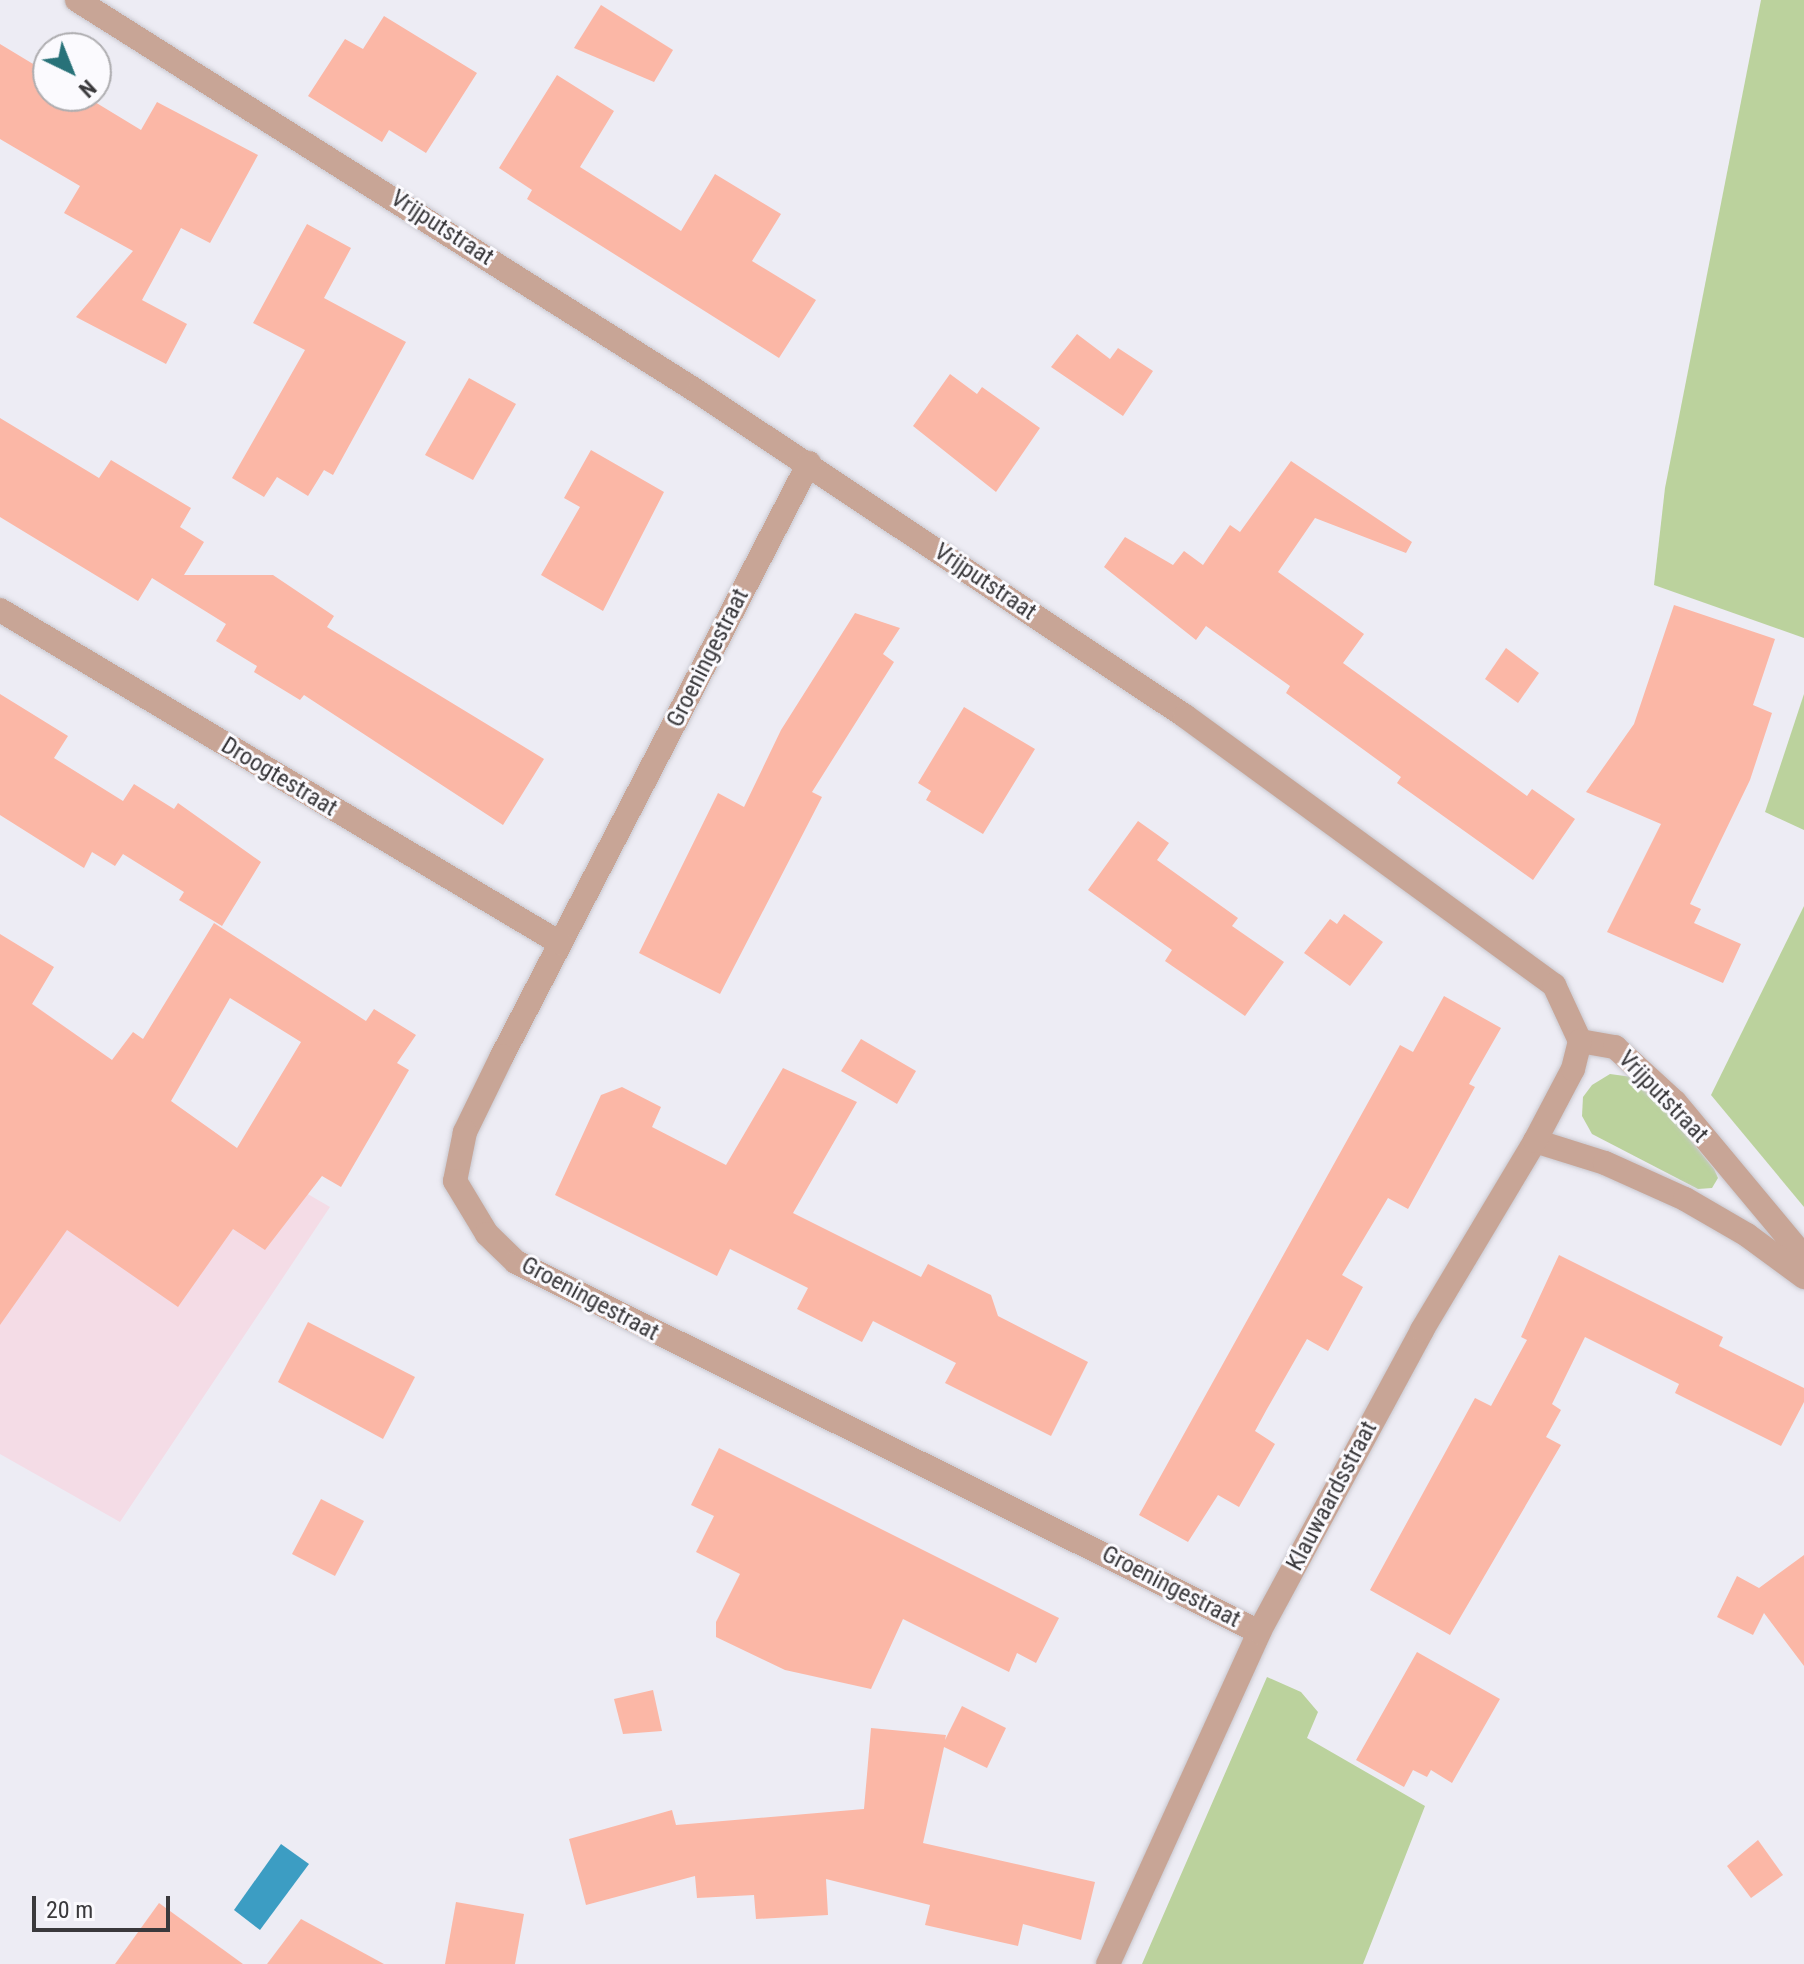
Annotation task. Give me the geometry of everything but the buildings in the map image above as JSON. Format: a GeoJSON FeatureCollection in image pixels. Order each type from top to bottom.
{"type":"FeatureCollection","features":[{"type":"Feature","properties":{"kind":"street","name":"Vrijputstraat"},"geometry":{"type":"LineString","coordinates":[[77,0],[809,463],[1185,716],[1554,985],[1580,1041],[1615,1047],[1675,1102],[1804,1257]]}},
{"type":"Feature","properties":{"kind":"street","name":"Groeningestraat"},"geometry":{"type":"LineString","coordinates":[[809,463],[465,1132],[455,1181],[487,1234],[516,1262],[637,1325],[1259,1632]]}},
{"type":"Feature","properties":{"kind":"street","name":"Droogtestraat"},"geometry":{"type":"LineString","coordinates":[[0,610],[560,943]]}},
{"type":"Feature","properties":{"kind":"street","name":"Klauwaardsstraat"},"geometry":{"type":"LineString","coordinates":[[1108,1964],[1259,1632],[1422,1330],[1535,1141],[1573,1069],[1580,1041]]}},
{"type":"Feature","properties":{"kind":"street"},"geometry":{"type":"LineString","coordinates":[[1535,1141],[1605,1163],[1685,1199],[1747,1235],[1804,1277]]}},
{"type":"Feature","properties":{"kind":"shaded area"},"geometry":{"type":"Polygon","coordinates":[[[0,981],[275,1175],[330,1207],[120,1522],[0,1454],[0,981]]]}},
{"type":"Feature","properties":{"kind":"green space"},"geometry":{"type":"Polygon","coordinates":[[[1761,0],[1804,0],[1804,638],[1654,585],[1665,488],[1761,0]]]}},
{"type":"Feature","properties":{"kind":"green space"},"geometry":{"type":"Polygon","coordinates":[[[1804,694],[1804,830],[1765,812],[1804,694]]]}},
{"type":"Feature","properties":{"kind":"green space"},"geometry":{"type":"Polygon","coordinates":[[[1804,906],[1804,1207],[1711,1095],[1804,906]]]}},
{"type":"Feature","properties":{"kind":"green space"},"geometry":{"type":"Polygon","coordinates":[[[1610,1074],[1632,1077],[1667,1111],[1714,1169],[1718,1178],[1712,1188],[1698,1189],[1592,1134],[1582,1116],[1583,1097],[1592,1085],[1610,1074]]]}},
{"type":"Feature","properties":{"kind":"green space"},"geometry":{"type":"Polygon","coordinates":[[[1267,1677],[1301,1692],[1318,1712],[1307,1738],[1425,1806],[1363,1964],[1142,1964],[1267,1677]]]}},
{"type":"Feature","properties":{"kind":"water"},"geometry":{"type":"Polygon","coordinates":[[[281,1844],[309,1864],[260,1930],[234,1910],[281,1844]]]}}]}
